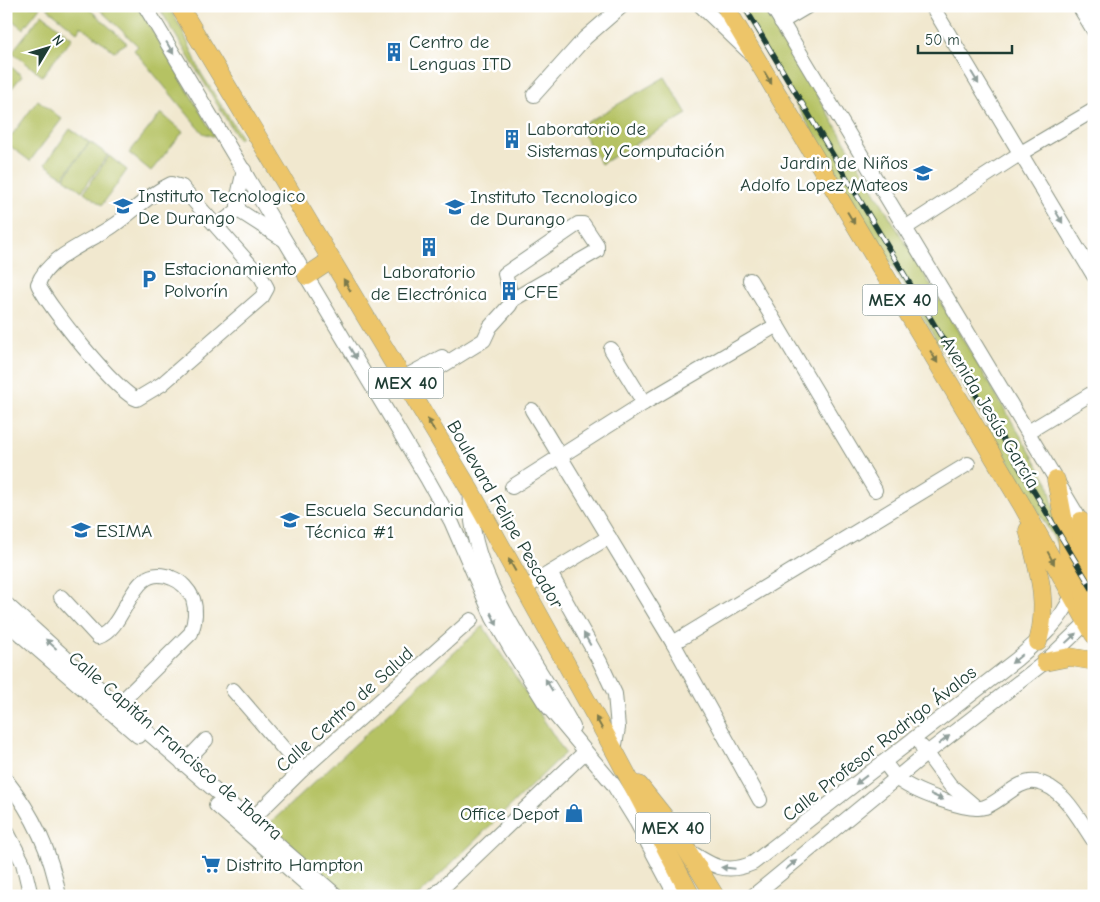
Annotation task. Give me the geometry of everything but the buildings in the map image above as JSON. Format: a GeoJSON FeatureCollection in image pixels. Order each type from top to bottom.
{"type":"FeatureCollection","features":[{"type":"Feature","properties":{"kind":"main road","name":"Boulevard Felipe Pescador"},"geometry":{"type":"LineString","coordinates":[[178,6],[471,492],[618,758],[691,896]]}},
{"type":"Feature","properties":{"kind":"main road","name":"Avenida Jesús García"},"geometry":{"type":"LineString","coordinates":[[725,6],[1022,505],[1090,629]]}},
{"type":"Feature","properties":{"kind":"main road"},"geometry":{"type":"LineString","coordinates":[[307,276],[331,260]]}},
{"type":"Feature","properties":{"kind":"main road"},"geometry":{"type":"LineString","coordinates":[[1056,480],[1066,538],[1071,597]]}},
{"type":"Feature","properties":{"kind":"main road"},"geometry":{"type":"LineString","coordinates":[[1022,505],[1042,591],[1044,611],[1038,642]]}},
{"type":"Feature","properties":{"kind":"main road"},"geometry":{"type":"LineString","coordinates":[[1081,521],[1090,629]]}},
{"type":"Feature","properties":{"kind":"main road"},"geometry":{"type":"LineString","coordinates":[[1045,662],[1070,657],[1094,661]]}},
{"type":"Feature","properties":{"kind":"main road","name":"MEX 40"},"geometry":{"type":"LineString","coordinates":[[618,758],[657,806],[688,850],[715,896]]}},
{"type":"Feature","properties":{"kind":"street"},"geometry":{"type":"LineString","coordinates":[[145,6],[451,521],[493,618],[510,649],[545,703],[585,752],[606,774],[624,801],[676,896]]}},
{"type":"Feature","properties":{"kind":"street"},"geometry":{"type":"LineString","coordinates":[[534,95],[585,38],[622,6]]}},
{"type":"Feature","properties":{"kind":"street"},"geometry":{"type":"LineString","coordinates":[[701,6],[738,44],[756,58]]}},
{"type":"Feature","properties":{"kind":"street","name":"Avenida Jesús García"},"geometry":{"type":"LineString","coordinates":[[772,6],[1094,543]]}},
{"type":"Feature","properties":{"kind":"street"},"geometry":{"type":"LineString","coordinates":[[781,22],[808,6]]}},
{"type":"Feature","properties":{"kind":"street"},"geometry":{"type":"LineString","coordinates":[[932,6],[1094,276]]}},
{"type":"Feature","properties":{"kind":"street"},"geometry":{"type":"LineString","coordinates":[[1079,6],[1094,31]]}},
{"type":"Feature","properties":{"kind":"street"},"geometry":{"type":"LineString","coordinates":[[905,228],[1094,110]]}},
{"type":"Feature","properties":{"kind":"street"},"geometry":{"type":"LineString","coordinates":[[238,210],[238,196],[244,170]]}},
{"type":"Feature","properties":{"kind":"street"},"geometry":{"type":"LineString","coordinates":[[171,184],[182,187],[217,226],[261,277],[268,288],[266,293],[162,384],[142,398],[137,400],[132,398],[114,381],[50,305],[40,289],[40,279],[78,246],[106,231],[155,193],[171,184]]}},
{"type":"Feature","properties":{"kind":"street"},"geometry":{"type":"LineString","coordinates":[[217,226],[238,210]]}},
{"type":"Feature","properties":{"kind":"street"},"geometry":{"type":"LineString","coordinates":[[238,210],[285,240]]}},
{"type":"Feature","properties":{"kind":"street"},"geometry":{"type":"LineString","coordinates":[[406,383],[464,353],[484,340],[490,327],[510,305],[512,300],[597,251],[597,245],[583,224],[578,224],[505,274],[512,300]]}},
{"type":"Feature","properties":{"kind":"street"},"geometry":{"type":"LineString","coordinates":[[750,280],[875,490]]}},
{"type":"Feature","properties":{"kind":"street"},"geometry":{"type":"LineString","coordinates":[[512,487],[644,403],[777,324]]}},
{"type":"Feature","properties":{"kind":"street"},"geometry":{"type":"LineString","coordinates":[[611,349],[644,403]]}},
{"type":"Feature","properties":{"kind":"street"},"geometry":{"type":"LineString","coordinates":[[1028,432],[1094,392]]}},
{"type":"Feature","properties":{"kind":"street"},"geometry":{"type":"LineString","coordinates":[[532,410],[673,643],[760,800]]}},
{"type":"Feature","properties":{"kind":"street"},"geometry":{"type":"LineString","coordinates":[[673,643],[968,464]]}},
{"type":"Feature","properties":{"kind":"street"},"geometry":{"type":"LineString","coordinates":[[471,492],[470,505],[476,537],[490,577],[517,632],[565,712],[585,752],[667,896]]}},
{"type":"Feature","properties":{"kind":"street"},"geometry":{"type":"LineString","coordinates":[[525,588],[609,537]]}},
{"type":"Feature","properties":{"kind":"street"},"geometry":{"type":"LineString","coordinates":[[550,573],[600,662],[615,694],[618,758]]}},
{"type":"Feature","properties":{"kind":"street"},"geometry":{"type":"LineString","coordinates":[[61,597],[98,637],[117,622],[131,594],[140,584],[153,576],[169,576],[186,588],[192,598],[196,617],[191,633],[114,709]]}},
{"type":"Feature","properties":{"kind":"street","name":"Calle Profesor Rodrigo Ávalos"},"geometry":{"type":"LineString","coordinates":[[688,850],[707,862],[722,868],[739,869],[746,866],[781,842],[1038,642],[1065,612],[1071,597]]}},
{"type":"Feature","properties":{"kind":"street"},"geometry":{"type":"LineString","coordinates":[[6,604],[114,709],[183,764],[247,824],[337,896]]}},
{"type":"Feature","properties":{"kind":"street","name":"Calle Centro de Salud"},"geometry":{"type":"LineString","coordinates":[[247,824],[302,770],[471,620]]}},
{"type":"Feature","properties":{"kind":"street","name":"Calle Capitán Francisco de Ibarra"},"geometry":{"type":"LineString","coordinates":[[6,622],[114,709],[247,824],[320,896]]}},
{"type":"Feature","properties":{"kind":"street","name":"Calle Profesor Rodrigo Ávalos"},"geometry":{"type":"LineString","coordinates":[[753,896],[927,753],[1090,629]]}},
{"type":"Feature","properties":{"kind":"street"},"geometry":{"type":"LineString","coordinates":[[233,690],[302,770]]}},
{"type":"Feature","properties":{"kind":"street"},"geometry":{"type":"LineString","coordinates":[[915,738],[950,785],[978,809]]}},
{"type":"Feature","properties":{"kind":"street"},"geometry":{"type":"LineString","coordinates":[[183,764],[206,740]]}},
{"type":"Feature","properties":{"kind":"street"},"geometry":{"type":"LineString","coordinates":[[434,896],[585,752]]}},
{"type":"Feature","properties":{"kind":"street"},"geometry":{"type":"LineString","coordinates":[[884,762],[898,778],[962,808],[978,809],[992,804],[1024,784],[1034,781],[1055,790],[1094,841]]}},
{"type":"Feature","properties":{"kind":"street"},"geometry":{"type":"LineString","coordinates":[[6,780],[23,802],[41,834],[54,869],[59,896]]}},
{"type":"Feature","properties":{"kind":"street"},"geometry":{"type":"LineString","coordinates":[[6,830],[23,863],[32,896]]}},
{"type":"Feature","properties":{"kind":"green space"},"geometry":{"type":"Polygon","coordinates":[[[6,6],[41,6],[23,29],[6,15],[6,6]]]}},
{"type":"Feature","properties":{"kind":"green space"},"geometry":{"type":"Polygon","coordinates":[[[49,6],[86,6],[127,43],[114,51],[81,26],[77,32],[47,8],[49,6]]]}},
{"type":"Feature","properties":{"kind":"green space"},"geometry":{"type":"Polygon","coordinates":[[[96,6],[138,6],[215,137],[203,133],[134,50],[138,46],[96,6]]]}},
{"type":"Feature","properties":{"kind":"green space"},"geometry":{"type":"Polygon","coordinates":[[[158,6],[168,6],[183,31],[201,73],[241,137],[238,139],[158,6]]]}},
{"type":"Feature","properties":{"kind":"green space"},"geometry":{"type":"Polygon","coordinates":[[[738,6],[764,6],[1048,482],[1064,555],[738,6]]]}},
{"type":"Feature","properties":{"kind":"green space"},"geometry":{"type":"Polygon","coordinates":[[[42,14],[72,38],[42,76],[12,52],[42,14]]]}},
{"type":"Feature","properties":{"kind":"green space"},"geometry":{"type":"Polygon","coordinates":[[[9,65],[22,76],[6,95],[6,68],[9,65]]]}},
{"type":"Feature","properties":{"kind":"green space"},"geometry":{"type":"Polygon","coordinates":[[[665,77],[687,114],[601,164],[579,127],[665,77]]]}},
{"type":"Feature","properties":{"kind":"green space"},"geometry":{"type":"Polygon","coordinates":[[[38,100],[62,119],[30,161],[6,143],[38,100]]]}},
{"type":"Feature","properties":{"kind":"green space"},"geometry":{"type":"Polygon","coordinates":[[[161,113],[183,132],[151,171],[129,153],[161,113]]]}},
{"type":"Feature","properties":{"kind":"green space"},"geometry":{"type":"Polygon","coordinates":[[[70,129],[89,142],[63,177],[45,164],[70,129]]]}},
{"type":"Feature","properties":{"kind":"green space"},"geometry":{"type":"Polygon","coordinates":[[[90,142],[108,155],[82,191],[64,178],[90,142]]]}},
{"type":"Feature","properties":{"kind":"green space"},"geometry":{"type":"Polygon","coordinates":[[[109,156],[127,170],[102,205],[84,192],[109,156]]]}},
{"type":"Feature","properties":{"kind":"green space"},"geometry":{"type":"Polygon","coordinates":[[[483,626],[565,753],[418,896],[349,896],[269,824],[483,626]]]}},
{"type":"Feature","properties":{"kind":"railway"},"geometry":{"type":"LineString","coordinates":[[744,6],[1094,592]]}},
{"type":"Feature","properties":{"kind":"place","name":"Centro de Lenguas ITD"},"geometry":{"type":"Point","coordinates":[394,52]}},
{"type":"Feature","properties":{"kind":"place","name":"Laboratorio de Sistemas y Computación"},"geometry":{"type":"Point","coordinates":[512,139]}},
{"type":"Feature","properties":{"kind":"place","name":"Jardin de Niños Adolfo Lopez Mateos"},"geometry":{"type":"Point","coordinates":[923,173]}},
{"type":"Feature","properties":{"kind":"place","name":"Instituto Tecnologico De Durango"},"geometry":{"type":"Point","coordinates":[123,206]}},
{"type":"Feature","properties":{"kind":"place","name":"Instituto Tecnologico de Durango"},"geometry":{"type":"Point","coordinates":[455,207]}},
{"type":"Feature","properties":{"kind":"place","name":"Laboratorio de Electrónica"},"geometry":{"type":"Point","coordinates":[429,247]}},
{"type":"Feature","properties":{"kind":"place","name":"Estacionamiento Polvorín"},"geometry":{"type":"Point","coordinates":[149,279]}},
{"type":"Feature","properties":{"kind":"place","name":"CFE"},"geometry":{"type":"Point","coordinates":[509,291]}},
{"type":"Feature","properties":{"kind":"place","name":"Escuela Secundaria Técnica #1"},"geometry":{"type":"Point","coordinates":[290,520]}},
{"type":"Feature","properties":{"kind":"place","name":"ESIMA"},"geometry":{"type":"Point","coordinates":[81,530]}},
{"type":"Feature","properties":{"kind":"place","name":"Office Depot"},"geometry":{"type":"Point","coordinates":[574,813]}},
{"type":"Feature","properties":{"kind":"place","name":"Distrito Hampton"},"geometry":{"type":"Point","coordinates":[211,864]}}]}
